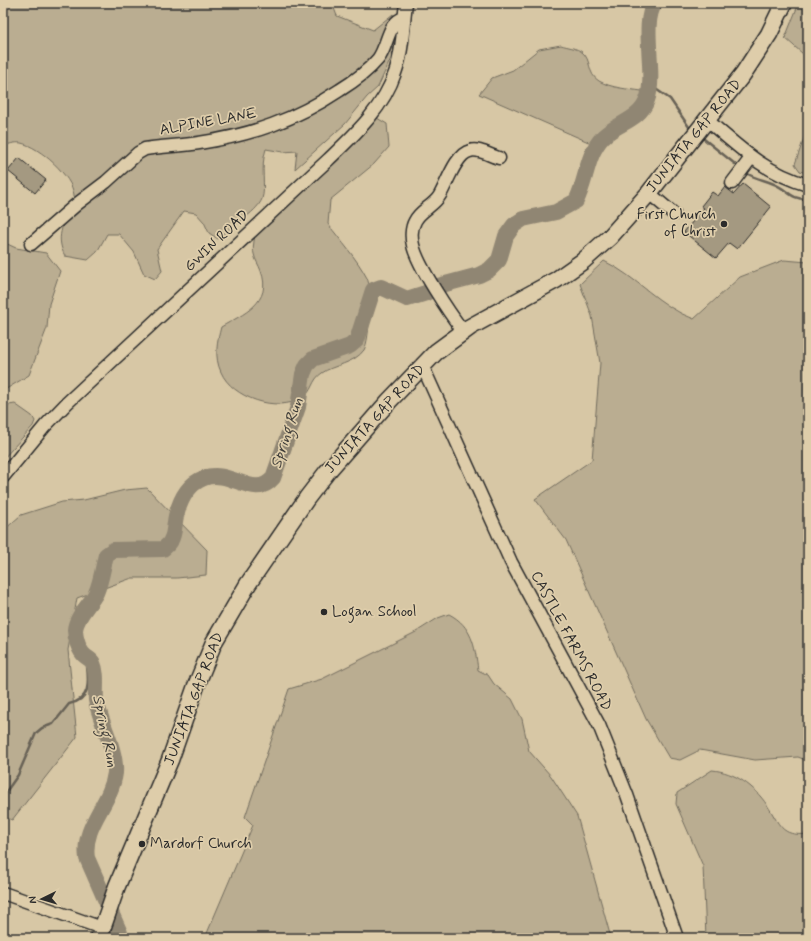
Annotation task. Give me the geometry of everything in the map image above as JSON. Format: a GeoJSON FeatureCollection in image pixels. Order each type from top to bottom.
{"type":"FeatureCollection","features":[{"type":"Feature","properties":{"kind":"main road","name":"JUNIATA GAP ROAD"},"geometry":{"type":"LineString","coordinates":[[101,933],[110,906],[170,760],[206,660],[231,610],[307,498],[327,472],[422,365],[463,332],[556,280],[610,237],[649,192],[756,56],[784,3]]}},
{"type":"Feature","properties":{"kind":"street","name":"GWIN ROAD"},"geometry":{"type":"LineString","coordinates":[[3,477],[45,426],[67,403],[328,160],[369,118],[389,88],[395,73],[406,3]]}},
{"type":"Feature","properties":{"kind":"street","name":"ALPINE LANE"},"geometry":{"type":"LineString","coordinates":[[30,244],[145,149],[200,143],[248,133],[288,120],[314,106],[341,89],[378,59],[386,45],[391,27],[398,19],[404,18]]}},
{"type":"Feature","properties":{"kind":"street"},"geometry":{"type":"LineString","coordinates":[[707,120],[751,158],[777,174],[808,185]]}},
{"type":"Feature","properties":{"kind":"street"},"geometry":{"type":"LineString","coordinates":[[463,332],[448,312],[413,246],[412,231],[414,221],[418,216],[434,204],[454,166],[463,154],[468,151],[475,150],[499,158]]}},
{"type":"Feature","properties":{"kind":"street"},"geometry":{"type":"LineString","coordinates":[[732,183],[751,158]]}},
{"type":"Feature","properties":{"kind":"street"},"geometry":{"type":"LineString","coordinates":[[649,192],[674,214]]}},
{"type":"Feature","properties":{"kind":"street","name":"CASTLE FARMS ROAD"},"geometry":{"type":"LineString","coordinates":[[422,365],[511,562],[599,725],[621,780],[677,938]]}},
{"type":"Feature","properties":{"kind":"street"},"geometry":{"type":"LineString","coordinates":[[3,893],[101,933]]}},
{"type":"Feature","properties":{"kind":"shaded area"},"geometry":{"type":"Polygon","coordinates":[[[3,3],[332,3],[337,16],[373,30],[393,14],[394,38],[392,56],[378,87],[367,97],[345,124],[295,169],[297,151],[283,152],[266,149],[263,162],[262,199],[249,215],[218,239],[209,233],[204,222],[196,213],[184,211],[157,249],[162,271],[155,279],[144,274],[134,252],[119,234],[107,234],[97,252],[88,260],[65,256],[60,237],[74,195],[68,179],[46,156],[29,146],[16,143],[3,147],[3,3]]]}},
{"type":"Feature","properties":{"kind":"shaded area"},"geometry":{"type":"Polygon","coordinates":[[[799,3],[808,3],[808,61],[803,54],[785,38],[799,3]]]}},
{"type":"Feature","properties":{"kind":"shaded area"},"geometry":{"type":"Polygon","coordinates":[[[561,45],[582,52],[587,59],[593,75],[599,81],[614,87],[642,91],[643,103],[627,122],[608,137],[593,144],[479,94],[492,78],[513,70],[539,49],[561,45]]]}},
{"type":"Feature","properties":{"kind":"shaded area"},"geometry":{"type":"Polygon","coordinates":[[[377,118],[387,124],[389,147],[374,164],[330,200],[328,224],[359,264],[369,283],[369,325],[364,350],[355,358],[322,373],[318,376],[306,395],[292,402],[280,404],[268,403],[245,396],[227,381],[221,372],[217,361],[217,350],[221,327],[254,306],[263,291],[264,282],[253,252],[255,232],[377,118]]]}},
{"type":"Feature","properties":{"kind":"shaded area"},"geometry":{"type":"Polygon","coordinates":[[[808,127],[808,174],[800,171],[795,164],[808,127]]]}},
{"type":"Feature","properties":{"kind":"shaded area"},"geometry":{"type":"Polygon","coordinates":[[[3,242],[16,248],[46,253],[60,271],[49,304],[47,328],[29,375],[3,391],[3,242]]]}},
{"type":"Feature","properties":{"kind":"shaded area"},"geometry":{"type":"Polygon","coordinates":[[[784,260],[808,262],[808,761],[798,757],[755,760],[700,750],[680,760],[669,758],[646,719],[566,540],[535,499],[592,460],[600,363],[592,316],[580,284],[604,261],[616,267],[670,307],[694,319],[740,277],[784,260]]]}},
{"type":"Feature","properties":{"kind":"shaded area"},"geometry":{"type":"Polygon","coordinates":[[[15,404],[32,416],[35,421],[33,426],[3,459],[3,406],[15,404]]]}},
{"type":"Feature","properties":{"kind":"shaded area"},"geometry":{"type":"Polygon","coordinates":[[[147,488],[207,550],[206,575],[177,578],[132,578],[77,598],[68,650],[77,737],[12,820],[3,816],[4,530],[21,515],[62,502],[84,500],[125,490],[147,488]]]}},
{"type":"Feature","properties":{"kind":"shaded area"},"geometry":{"type":"Polygon","coordinates":[[[449,614],[463,624],[471,638],[474,645],[478,670],[488,675],[494,684],[512,699],[522,719],[529,751],[551,776],[577,816],[611,938],[205,938],[253,825],[245,817],[289,689],[322,679],[416,632],[438,618],[449,614]]]}},
{"type":"Feature","properties":{"kind":"shaded area"},"geometry":{"type":"Polygon","coordinates":[[[712,770],[720,771],[736,777],[750,786],[762,798],[778,823],[786,831],[799,834],[808,834],[808,938],[706,938],[703,866],[676,804],[677,793],[712,770]]]}},
{"type":"Feature","properties":{"kind":"building"},"geometry":{"type":"Polygon","coordinates":[[[19,158],[46,180],[35,193],[8,171],[19,158]]]}},
{"type":"Feature","properties":{"kind":"building","name":"First Church of Christ"},"geometry":{"type":"Polygon","coordinates":[[[743,184],[771,207],[737,249],[729,243],[716,258],[684,232],[704,208],[701,206],[712,192],[718,196],[725,187],[734,194],[743,184]]]}},
{"type":"Feature","properties":{"kind":"waterway","name":"Spring Run"},"geometry":{"type":"LineString","coordinates":[[120,938],[120,933],[87,858],[89,835],[108,795],[115,773],[115,764],[111,746],[96,700],[95,667],[80,650],[75,630],[78,620],[96,593],[101,579],[106,555],[113,550],[163,549],[170,543],[174,531],[176,516],[182,499],[193,484],[204,478],[214,476],[224,477],[258,486],[266,484],[273,478],[298,407],[303,374],[307,365],[313,359],[350,346],[357,340],[373,290],[381,287],[407,299],[426,293],[438,286],[479,275],[489,270],[499,260],[506,236],[514,225],[523,219],[556,212],[576,201],[597,144],[609,132],[634,117],[644,107],[647,100],[650,89],[649,23],[651,12],[655,3]]}},
{"type":"Feature","properties":{"kind":"waterway"},"geometry":{"type":"LineString","coordinates":[[650,85],[670,99],[689,127]]}},
{"type":"Feature","properties":{"kind":"waterway"},"geometry":{"type":"LineString","coordinates":[[704,139],[735,164]]}},
{"type":"Feature","properties":{"kind":"waterway"},"geometry":{"type":"LineString","coordinates":[[748,174],[779,186],[797,198],[808,199]]}},
{"type":"Feature","properties":{"kind":"waterway"},"geometry":{"type":"LineString","coordinates":[[3,796],[18,775],[36,733],[42,728],[53,724],[69,704],[76,702],[84,695],[88,685],[87,666],[93,662]]}},
{"type":"Feature","properties":{"kind":"place","name":"First Church of Christ"},"geometry":{"type":"Point","coordinates":[724,224]}},
{"type":"Feature","properties":{"kind":"place","name":"Logan School"},"geometry":{"type":"Point","coordinates":[324,612]}},
{"type":"Feature","properties":{"kind":"place","name":"Mardorf Church"},"geometry":{"type":"Point","coordinates":[142,844]}}]}
